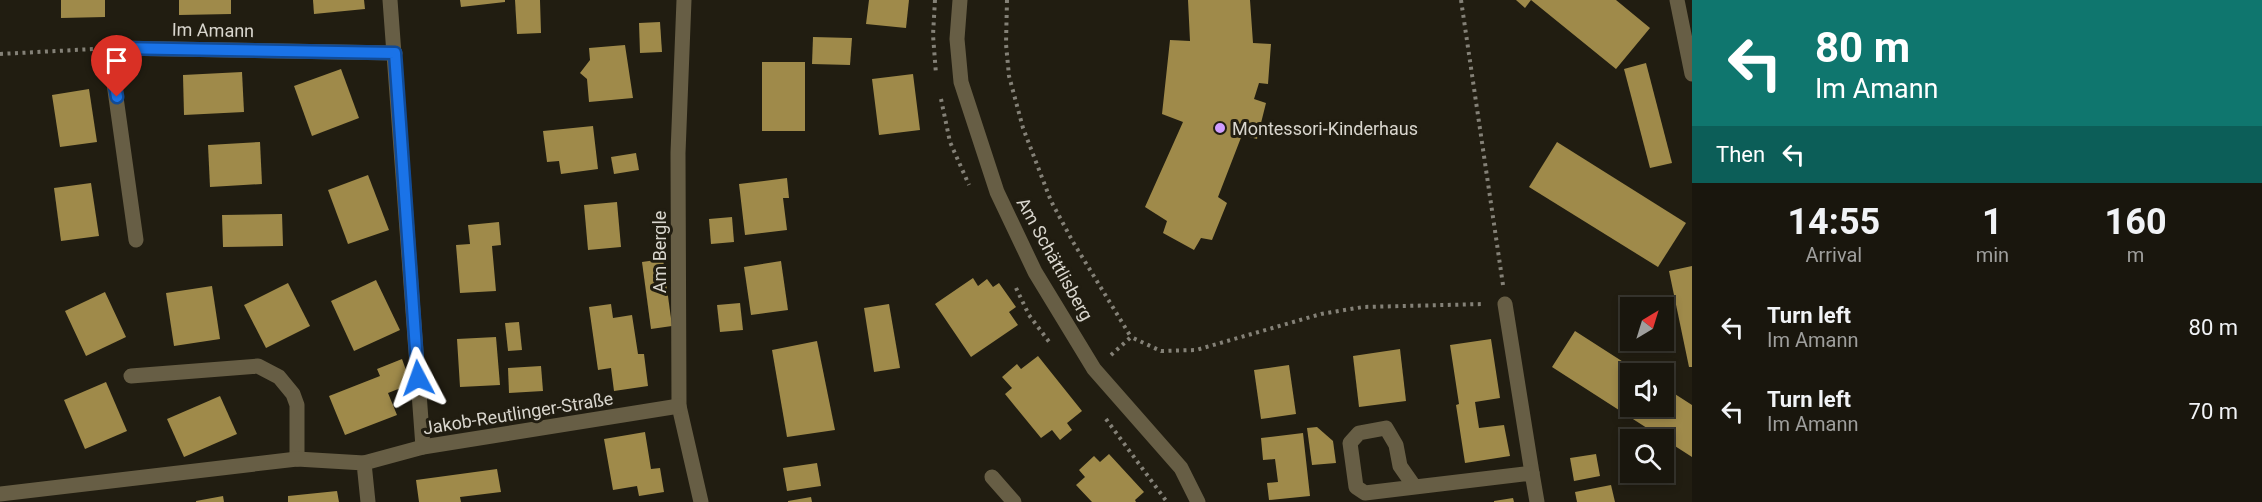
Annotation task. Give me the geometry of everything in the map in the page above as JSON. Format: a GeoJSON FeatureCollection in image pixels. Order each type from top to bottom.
{"type":"FeatureCollection","features":[{"type":"Feature","properties":{"kind":"street"},"geometry":{"type":"LineString","coordinates":[[390,0],[423,447]]}},
{"type":"Feature","properties":{"kind":"street","name":"Am Bergle"},"geometry":{"type":"LineString","coordinates":[[684,0],[678,153],[679,406],[701,502]]}},
{"type":"Feature","properties":{"kind":"street","name":"Am Schättlisberg"},"geometry":{"type":"LineString","coordinates":[[960,0],[957,39],[961,82],[997,192],[1035,272],[1095,369],[1181,468],[1198,502]]}},
{"type":"Feature","properties":{"kind":"street"},"geometry":{"type":"LineString","coordinates":[[1677,0],[1692,74]]}},
{"type":"Feature","properties":{"kind":"street"},"geometry":{"type":"LineString","coordinates":[[116,48],[113,75],[136,240]]}},
{"type":"Feature","properties":{"kind":"street","name":"Im Amann"},"geometry":{"type":"LineString","coordinates":[[116,48],[395,53]]}},
{"type":"Feature","properties":{"kind":"street"},"geometry":{"type":"LineString","coordinates":[[1505,304],[1537,502]]}},
{"type":"Feature","properties":{"kind":"street"},"geometry":{"type":"LineString","coordinates":[[131,376],[258,366],[279,377],[293,394],[297,405],[297,459]]}},
{"type":"Feature","properties":{"kind":"street","name":"Jakob-Reutlinger-Straße"},"geometry":{"type":"LineString","coordinates":[[0,494],[297,459],[364,463],[423,447],[679,406]]}},
{"type":"Feature","properties":{"kind":"street"},"geometry":{"type":"LineString","coordinates":[[1414,486],[1400,466],[1396,445],[1386,428],[1359,433],[1350,443],[1356,487],[1365,494],[1414,486],[1532,473]]}},
{"type":"Feature","properties":{"kind":"street"},"geometry":{"type":"LineString","coordinates":[[364,463],[368,502]]}},
{"type":"Feature","properties":{"kind":"street"},"geometry":{"type":"LineString","coordinates":[[992,477],[1014,502]]}},
{"type":"Feature","properties":{"kind":"path"},"geometry":{"type":"LineString","coordinates":[[1007,0],[1006,44],[1009,76],[1023,129],[1051,201],[1073,242],[1131,337],[1161,351],[1196,350],[1321,314],[1363,307],[1505,304],[1461,0]]}},
{"type":"Feature","properties":{"kind":"path"},"geometry":{"type":"LineString","coordinates":[[0,54],[116,48]]}},
{"type":"Feature","properties":{"kind":"path"},"geometry":{"type":"LineString","coordinates":[[1095,369],[1131,337]]}},
{"type":"Feature","properties":{"kind":"building"},"geometry":{"type":"Polygon","coordinates":[[[61,0],[105,0],[105,17],[61,18],[61,0]]]}},
{"type":"Feature","properties":{"kind":"building"},"geometry":{"type":"Polygon","coordinates":[[[179,0],[231,0],[231,14],[179,15],[179,0]]]}},
{"type":"Feature","properties":{"kind":"building"},"geometry":{"type":"Polygon","coordinates":[[[313,0],[364,0],[365,9],[314,14],[313,0]]]}},
{"type":"Feature","properties":{"kind":"building"},"geometry":{"type":"Polygon","coordinates":[[[460,0],[505,0],[505,2],[461,7],[460,0]]]}},
{"type":"Feature","properties":{"kind":"building"},"geometry":{"type":"Polygon","coordinates":[[[515,0],[540,0],[541,33],[517,34],[515,0]]]}},
{"type":"Feature","properties":{"kind":"building"},"geometry":{"type":"Polygon","coordinates":[[[869,0],[909,0],[906,28],[866,24],[869,0]]]}},
{"type":"Feature","properties":{"kind":"building","name":"Montessori-Kinderhaus"},"geometry":{"type":"Polygon","coordinates":[[[1188,0],[1250,0],[1253,43],[1271,44],[1268,84],[1259,83],[1254,99],[1266,103],[1257,139],[1242,135],[1218,197],[1227,203],[1212,240],[1201,238],[1194,250],[1163,233],[1167,221],[1145,207],[1183,122],[1162,114],[1170,40],[1190,41],[1188,0]]]}},
{"type":"Feature","properties":{"kind":"building"},"geometry":{"type":"Polygon","coordinates":[[[1516,0],[1531,0],[1525,8],[1516,0]]]}},
{"type":"Feature","properties":{"kind":"building"},"geometry":{"type":"Polygon","coordinates":[[[1531,0],[1616,0],[1650,28],[1616,69],[1531,0]]]}},
{"type":"Feature","properties":{"kind":"building"},"geometry":{"type":"Polygon","coordinates":[[[660,22],[662,52],[640,53],[639,23],[660,22]]]}},
{"type":"Feature","properties":{"kind":"building"},"geometry":{"type":"Polygon","coordinates":[[[813,37],[852,38],[850,65],[812,64],[813,37]]]}},
{"type":"Feature","properties":{"kind":"building"},"geometry":{"type":"Polygon","coordinates":[[[625,45],[633,98],[589,102],[587,79],[580,73],[590,60],[589,48],[625,45]]]}},
{"type":"Feature","properties":{"kind":"building"},"geometry":{"type":"Polygon","coordinates":[[[762,62],[805,62],[805,131],[762,131],[762,62]]]}},
{"type":"Feature","properties":{"kind":"building"},"geometry":{"type":"Polygon","coordinates":[[[1646,63],[1672,163],[1650,168],[1624,69],[1646,63]]]}},
{"type":"Feature","properties":{"kind":"building"},"geometry":{"type":"Polygon","coordinates":[[[341,69],[359,118],[312,136],[294,86],[341,69]]]}},
{"type":"Feature","properties":{"kind":"building"},"geometry":{"type":"Polygon","coordinates":[[[242,72],[244,112],[184,115],[183,75],[242,72]]]}},
{"type":"Feature","properties":{"kind":"building"},"geometry":{"type":"Polygon","coordinates":[[[913,74],[920,130],[879,135],[872,79],[913,74]]]}},
{"type":"Feature","properties":{"kind":"building"},"geometry":{"type":"Polygon","coordinates":[[[89,89],[97,142],[60,147],[52,95],[89,89]]]}},
{"type":"Feature","properties":{"kind":"building"},"geometry":{"type":"Polygon","coordinates":[[[593,126],[598,169],[561,174],[559,161],[547,162],[543,131],[593,126]]]}},
{"type":"Feature","properties":{"kind":"building"},"geometry":{"type":"Polygon","coordinates":[[[260,142],[262,184],[210,187],[208,145],[260,142]]]}},
{"type":"Feature","properties":{"kind":"building"},"geometry":{"type":"Polygon","coordinates":[[[1557,142],[1686,223],[1658,267],[1529,187],[1557,142]]]}},
{"type":"Feature","properties":{"kind":"building"},"geometry":{"type":"Polygon","coordinates":[[[636,153],[639,170],[614,174],[611,157],[636,153]]]}},
{"type":"Feature","properties":{"kind":"building"},"geometry":{"type":"Polygon","coordinates":[[[368,175],[389,230],[348,244],[328,190],[368,175]]]}},
{"type":"Feature","properties":{"kind":"building"},"geometry":{"type":"Polygon","coordinates":[[[787,178],[789,198],[783,198],[787,230],[745,235],[739,184],[787,178]]]}},
{"type":"Feature","properties":{"kind":"building"},"geometry":{"type":"Polygon","coordinates":[[[91,183],[99,236],[61,241],[54,188],[91,183]]]}},
{"type":"Feature","properties":{"kind":"building"},"geometry":{"type":"Polygon","coordinates":[[[617,202],[621,247],[588,250],[584,205],[617,202]]]}},
{"type":"Feature","properties":{"kind":"building"},"geometry":{"type":"Polygon","coordinates":[[[282,214],[283,246],[223,247],[222,215],[282,214]]]}},
{"type":"Feature","properties":{"kind":"building"},"geometry":{"type":"Polygon","coordinates":[[[732,217],[734,242],[711,244],[709,219],[732,217]]]}},
{"type":"Feature","properties":{"kind":"building"},"geometry":{"type":"Polygon","coordinates":[[[499,222],[501,245],[492,246],[496,291],[460,293],[456,245],[470,244],[468,225],[499,222]]]}},
{"type":"Feature","properties":{"kind":"building"},"geometry":{"type":"Polygon","coordinates":[[[663,259],[672,326],[651,329],[642,262],[663,259]]]}},
{"type":"Feature","properties":{"kind":"building"},"geometry":{"type":"Polygon","coordinates":[[[781,261],[788,310],[751,315],[744,267],[781,261]]]}},
{"type":"Feature","properties":{"kind":"building"},"geometry":{"type":"Polygon","coordinates":[[[1692,266],[1692,367],[1689,367],[1669,271],[1692,266]]]}},
{"type":"Feature","properties":{"kind":"building"},"geometry":{"type":"Polygon","coordinates":[[[973,278],[978,286],[987,279],[993,287],[999,283],[1016,307],[1009,312],[1018,325],[971,357],[935,304],[973,278]]]}},
{"type":"Feature","properties":{"kind":"building"},"geometry":{"type":"Polygon","coordinates":[[[376,280],[400,330],[354,351],[331,301],[376,280]]]}},
{"type":"Feature","properties":{"kind":"building"},"geometry":{"type":"Polygon","coordinates":[[[288,283],[310,326],[266,348],[244,305],[288,283]]]}},
{"type":"Feature","properties":{"kind":"building"},"geometry":{"type":"Polygon","coordinates":[[[212,286],[220,339],[174,346],[166,293],[212,286]]]}},
{"type":"Feature","properties":{"kind":"building"},"geometry":{"type":"Polygon","coordinates":[[[105,292],[126,337],[86,356],[65,311],[105,292]]]}},
{"type":"Feature","properties":{"kind":"building"},"geometry":{"type":"Polygon","coordinates":[[[740,303],[743,330],[720,332],[717,305],[740,303]]]}},
{"type":"Feature","properties":{"kind":"building"},"geometry":{"type":"Polygon","coordinates":[[[611,304],[613,318],[632,315],[638,354],[644,354],[648,386],[614,391],[611,368],[598,370],[589,307],[611,304]]]}},
{"type":"Feature","properties":{"kind":"building"},"geometry":{"type":"Polygon","coordinates":[[[889,304],[900,368],[874,372],[864,308],[889,304]]]}},
{"type":"Feature","properties":{"kind":"building"},"geometry":{"type":"Polygon","coordinates":[[[519,322],[522,350],[508,351],[505,323],[519,322]]]}},
{"type":"Feature","properties":{"kind":"building"},"geometry":{"type":"Polygon","coordinates":[[[1575,331],[1625,363],[1620,363],[1620,411],[1552,367],[1575,331]]]}},
{"type":"Feature","properties":{"kind":"building"},"geometry":{"type":"Polygon","coordinates":[[[496,337],[500,385],[460,387],[457,339],[496,337]]]}},
{"type":"Feature","properties":{"kind":"building"},"geometry":{"type":"Polygon","coordinates":[[[1491,339],[1500,398],[1475,402],[1479,428],[1504,425],[1510,456],[1465,463],[1450,345],[1491,339]]]}},
{"type":"Feature","properties":{"kind":"building"},"geometry":{"type":"Polygon","coordinates":[[[817,341],[835,430],[787,437],[772,350],[817,341]]]}},
{"type":"Feature","properties":{"kind":"building"},"geometry":{"type":"Polygon","coordinates":[[[1400,349],[1406,401],[1359,407],[1353,356],[1400,349]]]}},
{"type":"Feature","properties":{"kind":"building"},"geometry":{"type":"Polygon","coordinates":[[[1038,356],[1082,411],[1067,423],[1072,430],[1060,440],[1052,430],[1041,438],[1005,394],[1012,388],[1002,377],[1017,364],[1021,369],[1038,356]]]}},
{"type":"Feature","properties":{"kind":"building"},"geometry":{"type":"Polygon","coordinates":[[[402,359],[411,384],[388,393],[397,415],[345,435],[329,396],[380,376],[377,369],[402,359]]]}},
{"type":"Feature","properties":{"kind":"building"},"geometry":{"type":"Polygon","coordinates":[[[1289,365],[1296,414],[1261,419],[1254,370],[1289,365]]]}},
{"type":"Feature","properties":{"kind":"building"},"geometry":{"type":"Polygon","coordinates":[[[541,366],[543,391],[509,393],[508,368],[541,366]]]}},
{"type":"Feature","properties":{"kind":"building"},"geometry":{"type":"Polygon","coordinates":[[[106,382],[127,431],[85,449],[64,400],[106,382]]]}},
{"type":"Feature","properties":{"kind":"building"},"geometry":{"type":"Polygon","coordinates":[[[1674,393],[1692,405],[1692,457],[1674,445],[1674,429],[1648,429],[1630,417],[1674,417],[1674,393]]]}},
{"type":"Feature","properties":{"kind":"building"},"geometry":{"type":"Polygon","coordinates":[[[220,396],[237,434],[184,457],[167,419],[220,396]]]}},
{"type":"Feature","properties":{"kind":"building"},"geometry":{"type":"Polygon","coordinates":[[[1317,427],[1333,441],[1336,463],[1312,465],[1307,428],[1317,427]]]}},
{"type":"Feature","properties":{"kind":"building"},"geometry":{"type":"Polygon","coordinates":[[[645,432],[651,469],[660,468],[664,492],[639,496],[637,486],[613,490],[604,439],[645,432]]]}},
{"type":"Feature","properties":{"kind":"building"},"geometry":{"type":"Polygon","coordinates":[[[1303,433],[1310,496],[1269,500],[1267,483],[1278,482],[1275,459],[1263,460],[1261,438],[1303,433]]]}},
{"type":"Feature","properties":{"kind":"building"},"geometry":{"type":"Polygon","coordinates":[[[1109,454],[1144,492],[1135,500],[1136,502],[1092,502],[1076,485],[1085,477],[1079,470],[1094,456],[1100,462],[1109,454]]]}},
{"type":"Feature","properties":{"kind":"building"},"geometry":{"type":"Polygon","coordinates":[[[1596,454],[1600,476],[1574,481],[1570,458],[1596,454]]]}},
{"type":"Feature","properties":{"kind":"building"},"geometry":{"type":"Polygon","coordinates":[[[817,463],[821,486],[787,491],[783,468],[817,463]]]}},
{"type":"Feature","properties":{"kind":"building"},"geometry":{"type":"Polygon","coordinates":[[[497,469],[501,492],[460,497],[461,502],[419,502],[416,480],[497,469]]]}},
{"type":"Feature","properties":{"kind":"building"},"geometry":{"type":"Polygon","coordinates":[[[1611,485],[1615,502],[1577,502],[1575,492],[1611,485]]]}},
{"type":"Feature","properties":{"kind":"building"},"geometry":{"type":"Polygon","coordinates":[[[337,491],[339,502],[288,502],[288,496],[337,491]]]}},
{"type":"Feature","properties":{"kind":"building"},"geometry":{"type":"Polygon","coordinates":[[[223,496],[224,502],[196,502],[196,501],[223,496]]]}},
{"type":"Feature","properties":{"kind":"building"},"geometry":{"type":"Polygon","coordinates":[[[811,497],[812,502],[788,502],[788,501],[811,497]]]}},
{"type":"Feature","properties":{"kind":"building"},"geometry":{"type":"Polygon","coordinates":[[[1513,498],[1514,502],[1494,502],[1494,501],[1513,498]]]}},
{"type":"Feature","properties":{"kind":"place","name":"Montessori-Kinderhaus"},"geometry":{"type":"Point","coordinates":[1220,128]}},
{"type":"Feature","properties":{"kind":"route"},"geometry":{"type":"LineString","coordinates":[[117,97],[113,75],[116,48],[395,53],[418,378]]}}]}
